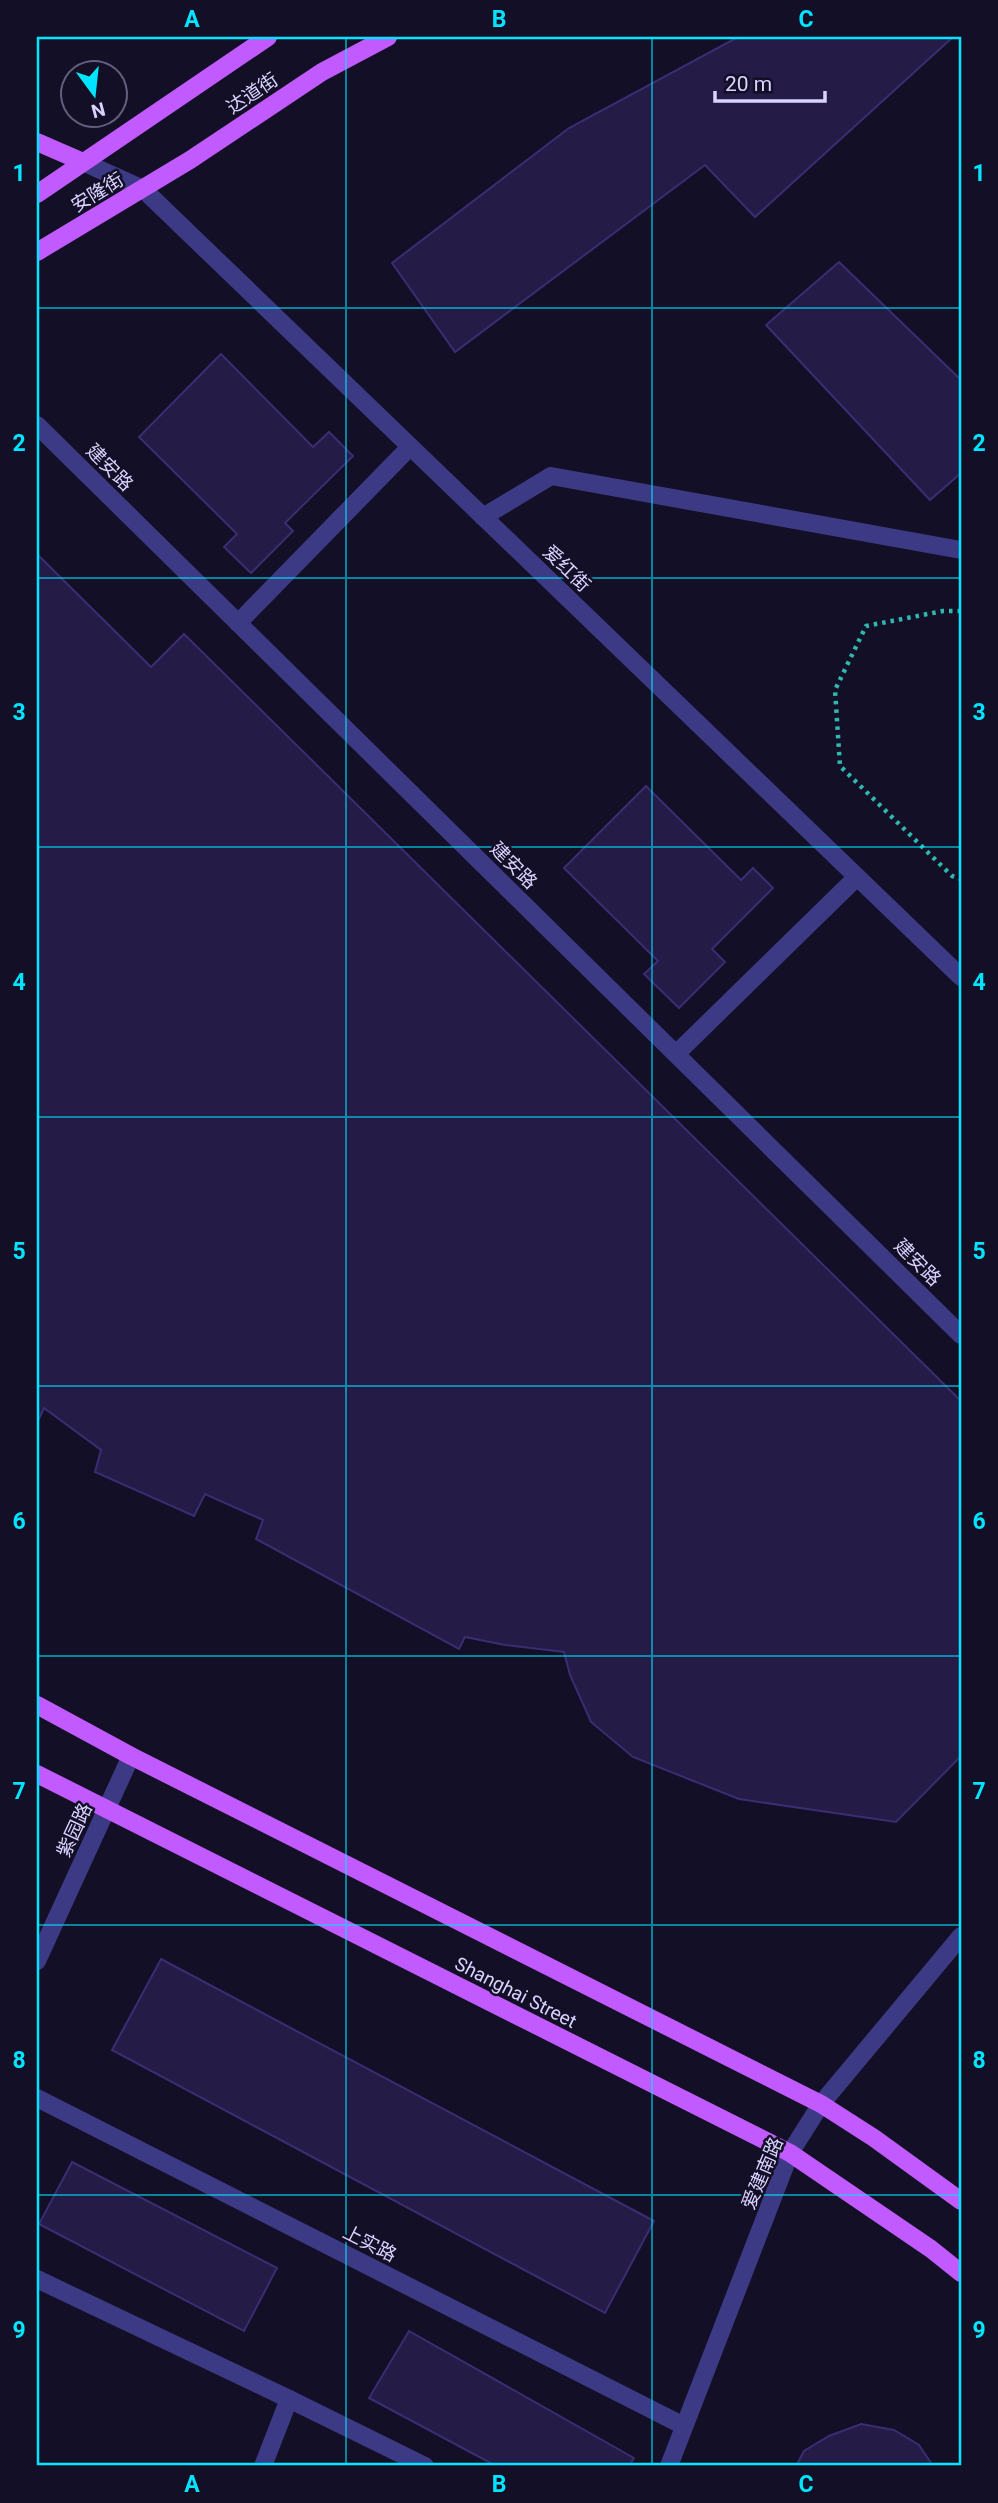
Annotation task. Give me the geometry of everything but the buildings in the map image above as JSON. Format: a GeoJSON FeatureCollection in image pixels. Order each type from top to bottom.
{"type":"FeatureCollection","features":[{"type":"Feature","properties":{"kind":"main road","name":"达道街"},"geometry":{"type":"LineString","coordinates":[[83,162],[268,37]]}},
{"type":"Feature","properties":{"kind":"main road","name":"达道街"},"geometry":{"type":"LineString","coordinates":[[143,189],[322,72],[388,37]]}},
{"type":"Feature","properties":{"kind":"main road"},"geometry":{"type":"LineString","coordinates":[[37,142],[83,162]]}},
{"type":"Feature","properties":{"kind":"main road","name":"安隆街"},"geometry":{"type":"LineString","coordinates":[[37,194],[83,162]]}},
{"type":"Feature","properties":{"kind":"main road","name":"安隆街"},"geometry":{"type":"LineString","coordinates":[[37,252],[143,189]]}},
{"type":"Feature","properties":{"kind":"main road","name":"Shanghai Street"},"geometry":{"type":"LineString","coordinates":[[37,1705],[131,1756],[821,2104],[961,2201]]}},
{"type":"Feature","properties":{"kind":"main road","name":"Shanghai Street"},"geometry":{"type":"LineString","coordinates":[[37,1774],[790,2153],[931,2249],[961,2273]]}},
{"type":"Feature","properties":{"kind":"street","name":"爱红街"},"geometry":{"type":"LineString","coordinates":[[83,162],[143,189],[961,977]]}},
{"type":"Feature","properties":{"kind":"street","name":"建安路"},"geometry":{"type":"LineString","coordinates":[[37,425],[961,1335]]}},
{"type":"Feature","properties":{"kind":"street"},"geometry":{"type":"LineString","coordinates":[[238,623],[411,447]]}},
{"type":"Feature","properties":{"kind":"street"},"geometry":{"type":"LineString","coordinates":[[483,517],[551,476],[961,550]]}},
{"type":"Feature","properties":{"kind":"street"},"geometry":{"type":"LineString","coordinates":[[676,1054],[857,877]]}},
{"type":"Feature","properties":{"kind":"street","name":"紫园路"},"geometry":{"type":"LineString","coordinates":[[37,1961],[131,1756]]}},
{"type":"Feature","properties":{"kind":"street","name":"爱建南路"},"geometry":{"type":"LineString","coordinates":[[669,2466],[790,2153],[821,2104],[961,1936]]}},
{"type":"Feature","properties":{"kind":"street","name":"上实路"},"geometry":{"type":"LineString","coordinates":[[37,2098],[684,2426]]}},
{"type":"Feature","properties":{"kind":"street"},"geometry":{"type":"LineString","coordinates":[[37,2279],[425,2466]]}},
{"type":"Feature","properties":{"kind":"street"},"geometry":{"type":"LineString","coordinates":[[263,2466],[289,2399]]}},
{"type":"Feature","properties":{"kind":"path"},"geometry":{"type":"LineString","coordinates":[[961,611],[943,611],[866,626],[835,690],[840,766],[953,876],[961,879]]}}]}
